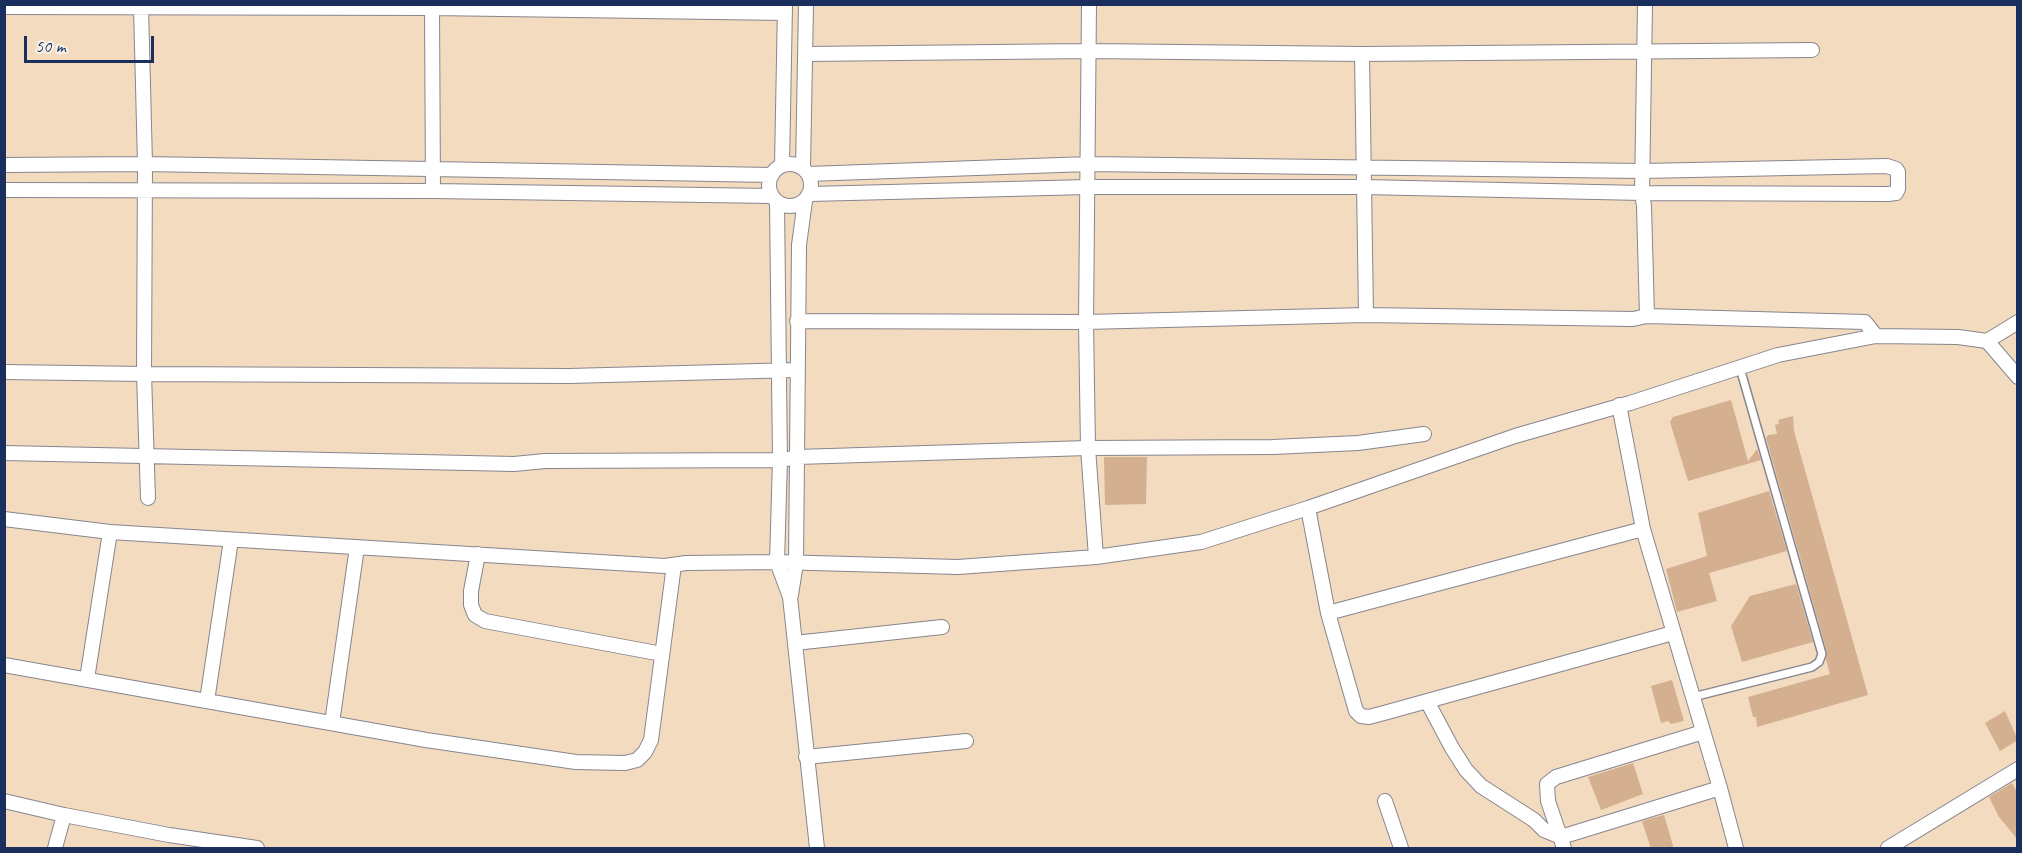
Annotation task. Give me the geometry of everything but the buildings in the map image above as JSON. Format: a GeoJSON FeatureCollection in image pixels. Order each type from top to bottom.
{"type":"FeatureCollection","features":[{"type":"Feature","properties":{"kind":"street"},"geometry":{"type":"LineString","coordinates":[[790,597],[796,563],[799,245],[807,198],[812,185],[806,171],[807,4]]}},
{"type":"Feature","properties":{"kind":"street"},"geometry":{"type":"LineString","coordinates":[[1089,4],[1086,322],[1088,448],[1096,557]]}},
{"type":"Feature","properties":{"kind":"street"},"geometry":{"type":"LineString","coordinates":[[1645,4],[1642,193],[1647,316]]}},
{"type":"Feature","properties":{"kind":"street"},"geometry":{"type":"LineString","coordinates":[[141,6],[145,164],[144,374],[147,498]]}},
{"type":"Feature","properties":{"kind":"street"},"geometry":{"type":"LineString","coordinates":[[4,7],[785,9],[782,165],[772,175],[769,189],[774,199],[779,371],[780,460],[777,562],[790,597],[817,849]]}},
{"type":"Feature","properties":{"kind":"street"},"geometry":{"type":"LineString","coordinates":[[432,8],[433,191]]}},
{"type":"Feature","properties":{"kind":"street"},"geometry":{"type":"LineString","coordinates":[[806,54],[1089,51],[1362,54],[1812,50]]}},
{"type":"Feature","properties":{"kind":"street"},"geometry":{"type":"LineString","coordinates":[[1362,54],[1366,315]]}},
{"type":"Feature","properties":{"kind":"street"},"geometry":{"type":"LineString","coordinates":[[4,165],[145,164],[772,175]]}},
{"type":"Feature","properties":{"kind":"street"},"geometry":{"type":"LineString","coordinates":[[4,190],[433,191],[774,199],[783,206],[792,207],[807,198],[1088,187],[1363,187],[1642,193],[1888,194],[1896,193],[1898,189],[1898,172],[1887,166],[1642,171],[1088,164],[806,171],[797,165],[782,165]]}},
{"type":"Feature","properties":{"kind":"street"},"geometry":{"type":"LineString","coordinates":[[797,321],[1086,322],[1366,315],[1633,319],[1647,316],[1865,322],[1876,336]]}},
{"type":"Feature","properties":{"kind":"street"},"geometry":{"type":"LineString","coordinates":[[4,519],[110,532],[674,565],[777,562],[958,567],[1096,557],[1201,542],[1308,508],[1515,436],[1778,355],[1876,336],[1958,337],[1987,341],[2018,322]]}},
{"type":"Feature","properties":{"kind":"street"},"geometry":{"type":"LineString","coordinates":[[1987,341],[2018,377]]}},
{"type":"Feature","properties":{"kind":"street"},"geometry":{"type":"LineString","coordinates":[[4,372],[569,376],[797,370]]}},
{"type":"Feature","properties":{"kind":"street"},"geometry":{"type":"LineString","coordinates":[[1619,405],[1643,529],[1736,849]]}},
{"type":"Feature","properties":{"kind":"street"},"geometry":{"type":"LineString","coordinates":[[4,453],[514,464],[545,461],[780,460],[797,457],[1088,448],[1273,447],[1358,442],[1424,434]]}},
{"type":"Feature","properties":{"kind":"street"},"geometry":{"type":"LineString","coordinates":[[1308,508],[1328,613],[1356,711],[1361,716],[1369,717],[1673,633]]}},
{"type":"Feature","properties":{"kind":"street"},"geometry":{"type":"LineString","coordinates":[[1328,613],[1643,529]]}},
{"type":"Feature","properties":{"kind":"street"},"geometry":{"type":"LineString","coordinates":[[87,679],[110,532]]}},
{"type":"Feature","properties":{"kind":"street"},"geometry":{"type":"LineString","coordinates":[[207,701],[231,540]]}},
{"type":"Feature","properties":{"kind":"street"},"geometry":{"type":"LineString","coordinates":[[332,723],[357,547]]}},
{"type":"Feature","properties":{"kind":"street"},"geometry":{"type":"LineString","coordinates":[[478,554],[471,591],[471,604],[476,615],[485,621],[662,654]]}},
{"type":"Feature","properties":{"kind":"street"},"geometry":{"type":"LineString","coordinates":[[4,665],[426,740],[576,762],[625,763],[637,760],[645,752],[651,740],[674,565]]}},
{"type":"Feature","properties":{"kind":"street"},"geometry":{"type":"LineString","coordinates":[[795,643],[942,627]]}},
{"type":"Feature","properties":{"kind":"street"},"geometry":{"type":"LineString","coordinates":[[1427,701],[1461,763],[1481,786],[1534,820],[1562,843]]}},
{"type":"Feature","properties":{"kind":"street"},"geometry":{"type":"LineString","coordinates":[[1562,843],[1546,792],[1547,784],[1556,777],[1703,732]]}},
{"type":"Feature","properties":{"kind":"street"},"geometry":{"type":"LineString","coordinates":[[806,756],[966,741]]}},
{"type":"Feature","properties":{"kind":"street"},"geometry":{"type":"LineString","coordinates":[[1896,846],[2018,770]]}},
{"type":"Feature","properties":{"kind":"street"},"geometry":{"type":"LineString","coordinates":[[1562,843],[1719,788]]}},
{"type":"Feature","properties":{"kind":"street"},"geometry":{"type":"LineString","coordinates":[[4,801],[187,843],[257,849]]}},
{"type":"Feature","properties":{"kind":"street"},"geometry":{"type":"LineString","coordinates":[[1385,801],[1401,849]]}},
{"type":"Feature","properties":{"kind":"street"},"geometry":{"type":"LineString","coordinates":[[55,849],[64,815]]}},
{"type":"Feature","properties":{"kind":"lane"},"geometry":{"type":"LineString","coordinates":[[1693,697],[1812,667],[1819,662],[1822,654],[1740,368]]}}]}
